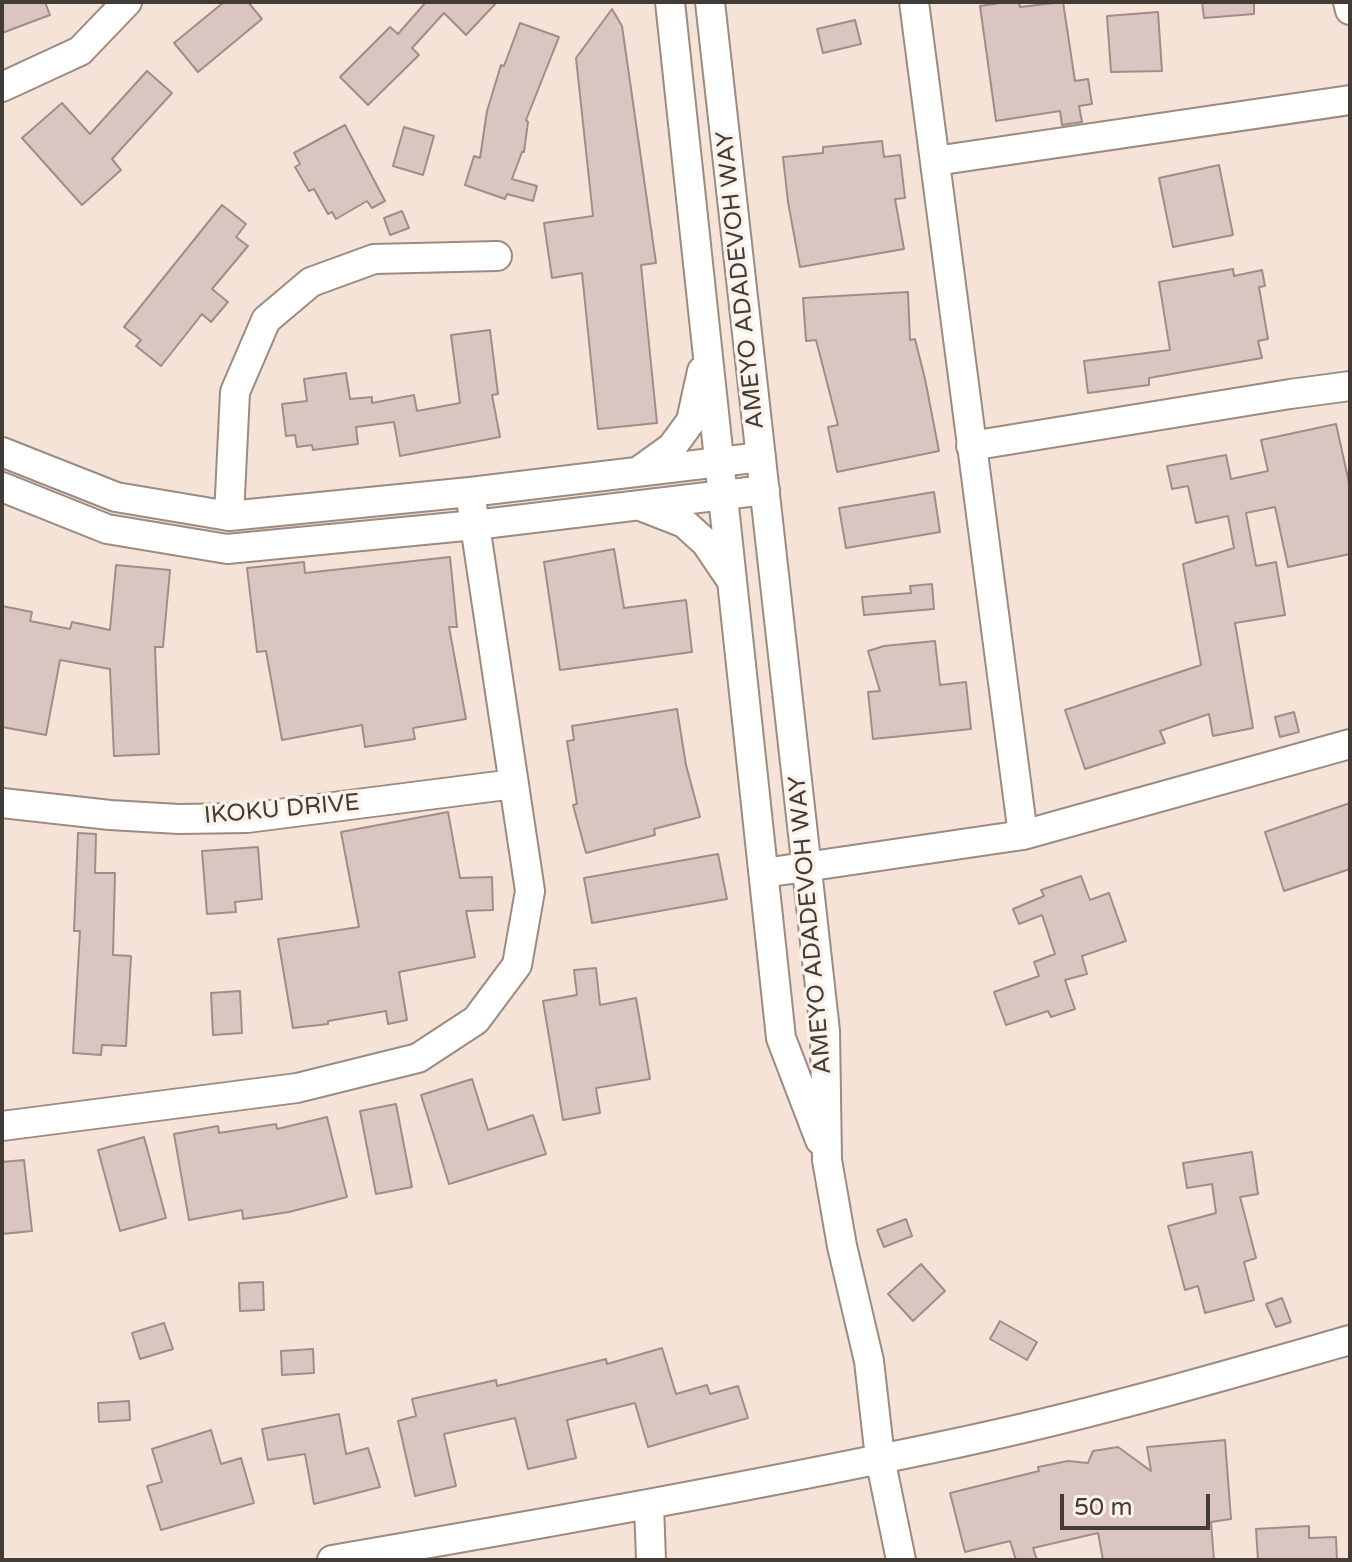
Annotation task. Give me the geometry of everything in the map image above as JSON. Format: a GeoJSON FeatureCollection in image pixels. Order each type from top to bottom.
{"type":"FeatureCollection","features":[{"type":"Feature","properties":{"kind":"street"},"geometry":{"type":"LineString","coordinates":[[2,87],[80,51],[127,2]]}},
{"type":"Feature","properties":{"kind":"street","name":"AMEYO ADADEVOH WAY"},"geometry":{"type":"LineString","coordinates":[[670,2],[781,1038],[827,1160]]}},
{"type":"Feature","properties":{"kind":"street","name":"AMEYO ADADEVOH WAY"},"geometry":{"type":"LineString","coordinates":[[710,2],[825,1031],[827,1160]]}},
{"type":"Feature","properties":{"kind":"street"},"geometry":{"type":"LineString","coordinates":[[914,2],[1023,835]]}},
{"type":"Feature","properties":{"kind":"street"},"geometry":{"type":"LineString","coordinates":[[1348,2],[1350,10]]}},
{"type":"Feature","properties":{"kind":"street"},"geometry":{"type":"LineString","coordinates":[[935,161],[1350,100]]}},
{"type":"Feature","properties":{"kind":"street"},"geometry":{"type":"LineString","coordinates":[[229,516],[235,392],[266,320],[311,282],[374,259],[497,256]]}},
{"type":"Feature","properties":{"kind":"street"},"geometry":{"type":"LineString","coordinates":[[637,472],[672,447],[691,421],[707,347]]}},
{"type":"Feature","properties":{"kind":"street"},"geometry":{"type":"LineString","coordinates":[[971,446],[1350,386]]}},
{"type":"Feature","properties":{"kind":"street"},"geometry":{"type":"LineString","coordinates":[[2,452],[116,497],[229,516],[470,492],[761,457]]}},
{"type":"Feature","properties":{"kind":"street"},"geometry":{"type":"LineString","coordinates":[[2,487],[107,529],[227,549],[475,525],[765,490]]}},
{"type":"Feature","properties":{"kind":"street"},"geometry":{"type":"LineString","coordinates":[[2,1126],[297,1088],[418,1058],[476,1020],[517,965],[530,891],[470,492]]}},
{"type":"Feature","properties":{"kind":"street"},"geometry":{"type":"LineString","coordinates":[[639,505],[684,523],[706,543],[732,582]]}},
{"type":"Feature","properties":{"kind":"street"},"geometry":{"type":"LineString","coordinates":[[764,873],[1023,835],[1350,744]]}},
{"type":"Feature","properties":{"kind":"street","name":"IKOKU DRIVE"},"geometry":{"type":"LineString","coordinates":[[2,803],[110,815],[179,819],[247,818],[514,784]]}},
{"type":"Feature","properties":{"kind":"street"},"geometry":{"type":"LineString","coordinates":[[827,1160],[842,1246],[869,1361],[880,1458],[901,1560]]}},
{"type":"Feature","properties":{"kind":"street"},"geometry":{"type":"LineString","coordinates":[[332,1560],[649,1505],[959,1443],[1156,1395],[1350,1340]]}},
{"type":"Feature","properties":{"kind":"street"},"geometry":{"type":"LineString","coordinates":[[649,1505],[651,1560]]}},
{"type":"Feature","properties":{"kind":"building"},"geometry":{"type":"Polygon","coordinates":[[[2,2],[45,2],[50,15],[2,33],[2,2]]]}},
{"type":"Feature","properties":{"kind":"building"},"geometry":{"type":"Polygon","coordinates":[[[224,2],[248,2],[262,19],[198,72],[174,43],[224,2]]]}},
{"type":"Feature","properties":{"kind":"building"},"geometry":{"type":"Polygon","coordinates":[[[426,2],[497,2],[466,35],[444,13],[412,48],[419,55],[368,105],[340,77],[390,27],[398,34],[426,2]]]}},
{"type":"Feature","properties":{"kind":"building"},"geometry":{"type":"Polygon","coordinates":[[[1019,2],[1020,7],[1063,2],[1075,81],[1088,79],[1092,104],[1079,106],[1082,122],[1062,125],[1060,111],[996,121],[980,6],[1019,2]]]}},
{"type":"Feature","properties":{"kind":"building"},"geometry":{"type":"Polygon","coordinates":[[[1202,2],[1254,2],[1254,14],[1204,18],[1202,2]]]}},
{"type":"Feature","properties":{"kind":"building"},"geometry":{"type":"Polygon","coordinates":[[[612,9],[622,26],[656,263],[641,265],[657,423],[598,429],[582,273],[552,278],[544,223],[593,216],[576,58],[612,9]]]}},
{"type":"Feature","properties":{"kind":"building"},"geometry":{"type":"Polygon","coordinates":[[[1158,12],[1162,71],[1111,72],[1107,16],[1158,12]]]}},
{"type":"Feature","properties":{"kind":"building"},"geometry":{"type":"Polygon","coordinates":[[[855,20],[861,44],[823,53],[817,29],[855,20]]]}},
{"type":"Feature","properties":{"kind":"building"},"geometry":{"type":"Polygon","coordinates":[[[520,23],[559,37],[526,120],[524,152],[512,179],[537,186],[533,201],[507,194],[505,199],[465,185],[474,156],[480,158],[487,111],[501,65],[504,66],[520,23]]]}},
{"type":"Feature","properties":{"kind":"building"},"geometry":{"type":"Polygon","coordinates":[[[147,71],[172,93],[112,159],[121,170],[82,205],[22,138],[62,103],[90,134],[147,71]]]}},
{"type":"Feature","properties":{"kind":"building"},"geometry":{"type":"Polygon","coordinates":[[[345,125],[385,201],[372,208],[367,201],[336,219],[332,212],[328,214],[314,189],[309,191],[295,167],[300,164],[294,153],[345,125]]]}},
{"type":"Feature","properties":{"kind":"building"},"geometry":{"type":"Polygon","coordinates":[[[404,127],[434,136],[423,175],[393,166],[404,127]]]}},
{"type":"Feature","properties":{"kind":"building"},"geometry":{"type":"Polygon","coordinates":[[[882,141],[884,157],[900,155],[905,198],[895,199],[904,249],[800,267],[783,157],[823,153],[823,147],[882,141]]]}},
{"type":"Feature","properties":{"kind":"building"},"geometry":{"type":"Polygon","coordinates":[[[1219,165],[1233,235],[1173,247],[1159,178],[1219,165]]]}},
{"type":"Feature","properties":{"kind":"building"},"geometry":{"type":"Polygon","coordinates":[[[222,205],[246,224],[236,237],[248,246],[212,289],[228,302],[211,322],[202,314],[161,366],[136,346],[141,340],[124,327],[222,205]]]}},
{"type":"Feature","properties":{"kind":"building"},"geometry":{"type":"Polygon","coordinates":[[[402,211],[409,228],[390,235],[384,218],[402,211]]]}},
{"type":"Feature","properties":{"kind":"building"},"geometry":{"type":"Polygon","coordinates":[[[1233,269],[1234,276],[1262,270],[1265,286],[1259,287],[1268,339],[1258,341],[1262,358],[1149,378],[1149,385],[1088,393],[1084,361],[1170,350],[1159,282],[1233,269]]]}},
{"type":"Feature","properties":{"kind":"building"},"geometry":{"type":"Polygon","coordinates":[[[908,292],[910,340],[915,339],[939,451],[837,472],[828,427],[838,425],[816,340],[806,341],[803,298],[908,292]]]}},
{"type":"Feature","properties":{"kind":"building"},"geometry":{"type":"Polygon","coordinates":[[[490,330],[498,394],[492,395],[500,437],[400,456],[394,422],[356,427],[358,444],[313,450],[312,445],[297,447],[295,435],[286,436],[282,404],[307,401],[304,379],[346,373],[350,399],[372,397],[372,403],[414,395],[417,411],[460,403],[451,335],[490,330]]]}},
{"type":"Feature","properties":{"kind":"building"},"geometry":{"type":"Polygon","coordinates":[[[1336,424],[1350,487],[1350,554],[1288,567],[1275,507],[1246,513],[1256,566],[1276,562],[1285,615],[1235,623],[1253,728],[1213,736],[1209,714],[1160,731],[1165,743],[1085,769],[1065,710],[1201,665],[1183,564],[1234,548],[1228,516],[1196,523],[1188,486],[1172,489],[1167,466],[1226,455],[1231,479],[1268,471],[1261,440],[1336,424]]]}},
{"type":"Feature","properties":{"kind":"building"},"geometry":{"type":"Polygon","coordinates":[[[934,492],[940,532],[846,548],[839,508],[934,492]]]}},
{"type":"Feature","properties":{"kind":"building"},"geometry":{"type":"Polygon","coordinates":[[[614,549],[624,608],[686,600],[692,652],[560,670],[544,562],[614,549]]]}},
{"type":"Feature","properties":{"kind":"building"},"geometry":{"type":"Polygon","coordinates":[[[450,557],[457,627],[449,627],[466,719],[413,728],[415,739],[365,747],[362,725],[282,740],[266,651],[257,652],[247,568],[304,562],[305,573],[450,557]]]}},
{"type":"Feature","properties":{"kind":"building"},"geometry":{"type":"Polygon","coordinates":[[[116,565],[170,570],[163,647],[155,647],[159,754],[114,756],[110,669],[60,660],[46,735],[2,727],[2,606],[32,612],[30,621],[70,629],[72,622],[110,630],[116,565]]]}},
{"type":"Feature","properties":{"kind":"building"},"geometry":{"type":"Polygon","coordinates":[[[932,584],[934,609],[864,615],[862,597],[911,593],[910,586],[932,584]]]}},
{"type":"Feature","properties":{"kind":"building"},"geometry":{"type":"Polygon","coordinates":[[[935,641],[940,685],[966,682],[971,729],[873,739],[868,692],[880,691],[868,651],[884,646],[935,641]]]}},
{"type":"Feature","properties":{"kind":"building"},"geometry":{"type":"Polygon","coordinates":[[[677,709],[686,765],[700,817],[654,829],[655,835],[586,853],[573,805],[577,804],[567,741],[574,740],[572,726],[677,709]]]}},
{"type":"Feature","properties":{"kind":"building"},"geometry":{"type":"Polygon","coordinates":[[[1294,712],[1299,732],[1280,737],[1275,717],[1294,712]]]}},
{"type":"Feature","properties":{"kind":"building"},"geometry":{"type":"Polygon","coordinates":[[[1350,803],[1350,869],[1284,891],[1265,832],[1350,803]]]}},
{"type":"Feature","properties":{"kind":"building"},"geometry":{"type":"Polygon","coordinates":[[[448,812],[460,878],[492,877],[493,910],[466,911],[475,957],[399,972],[407,1020],[388,1024],[386,1011],[293,1028],[278,939],[359,927],[341,832],[448,812]]]}},
{"type":"Feature","properties":{"kind":"building"},"geometry":{"type":"Polygon","coordinates":[[[78,833],[96,834],[95,873],[115,873],[113,955],[131,956],[126,1046],[102,1045],[101,1055],[73,1053],[80,931],[74,931],[78,833]]]}},
{"type":"Feature","properties":{"kind":"building"},"geometry":{"type":"Polygon","coordinates":[[[258,847],[262,899],[235,902],[236,912],[207,914],[202,851],[258,847]]]}},
{"type":"Feature","properties":{"kind":"building"},"geometry":{"type":"Polygon","coordinates":[[[718,854],[727,899],[592,923],[584,878],[718,854]]]}},
{"type":"Feature","properties":{"kind":"building"},"geometry":{"type":"Polygon","coordinates":[[[1081,876],[1090,900],[1109,893],[1126,941],[1082,956],[1087,974],[1065,980],[1075,1009],[1051,1017],[1048,1011],[1006,1025],[994,992],[1039,976],[1034,962],[1055,954],[1042,915],[1019,924],[1013,909],[1044,896],[1041,890],[1081,876]]]}},
{"type":"Feature","properties":{"kind":"building"},"geometry":{"type":"Polygon","coordinates":[[[596,968],[600,1005],[636,998],[650,1079],[596,1088],[600,1113],[563,1120],[543,1001],[577,995],[574,970],[596,968]]]}},
{"type":"Feature","properties":{"kind":"building"},"geometry":{"type":"Polygon","coordinates":[[[240,991],[242,1033],[213,1035],[211,993],[240,991]]]}},
{"type":"Feature","properties":{"kind":"building"},"geometry":{"type":"Polygon","coordinates":[[[472,1079],[488,1130],[533,1115],[546,1154],[449,1184],[421,1095],[472,1079]]]}},
{"type":"Feature","properties":{"kind":"building"},"geometry":{"type":"Polygon","coordinates":[[[396,1104],[412,1187],[376,1194],[360,1111],[396,1104]]]}},
{"type":"Feature","properties":{"kind":"building"},"geometry":{"type":"Polygon","coordinates":[[[327,1117],[347,1197],[289,1212],[243,1219],[242,1210],[189,1220],[174,1134],[218,1126],[219,1133],[276,1124],[277,1129],[327,1117]]]}},
{"type":"Feature","properties":{"kind":"building"},"geometry":{"type":"Polygon","coordinates":[[[144,1137],[166,1218],[120,1231],[98,1150],[144,1137]]]}},
{"type":"Feature","properties":{"kind":"building"},"geometry":{"type":"Polygon","coordinates":[[[1252,1152],[1258,1194],[1240,1197],[1256,1258],[1244,1262],[1254,1300],[1205,1313],[1198,1286],[1185,1290],[1168,1226],[1216,1213],[1212,1184],[1187,1188],[1183,1163],[1252,1152]]]}},
{"type":"Feature","properties":{"kind":"building"},"geometry":{"type":"Polygon","coordinates":[[[24,1160],[32,1231],[2,1234],[2,1162],[24,1160]]]}},
{"type":"Feature","properties":{"kind":"building"},"geometry":{"type":"Polygon","coordinates":[[[906,1219],[912,1236],[884,1247],[877,1230],[906,1219]]]}},
{"type":"Feature","properties":{"kind":"building"},"geometry":{"type":"Polygon","coordinates":[[[921,1264],[945,1291],[913,1321],[888,1294],[921,1264]]]}},
{"type":"Feature","properties":{"kind":"building"},"geometry":{"type":"Polygon","coordinates":[[[263,1282],[264,1310],[240,1311],[239,1283],[263,1282]]]}},
{"type":"Feature","properties":{"kind":"building"},"geometry":{"type":"Polygon","coordinates":[[[1282,1298],[1291,1322],[1276,1327],[1266,1304],[1282,1298]]]}},
{"type":"Feature","properties":{"kind":"building"},"geometry":{"type":"Polygon","coordinates":[[[1000,1321],[1037,1342],[1027,1360],[990,1339],[1000,1321]]]}},
{"type":"Feature","properties":{"kind":"building"},"geometry":{"type":"Polygon","coordinates":[[[164,1323],[173,1349],[140,1359],[132,1333],[164,1323]]]}},
{"type":"Feature","properties":{"kind":"building"},"geometry":{"type":"Polygon","coordinates":[[[662,1348],[676,1394],[707,1385],[710,1394],[738,1386],[748,1418],[648,1447],[635,1403],[567,1420],[576,1458],[528,1469],[515,1418],[444,1434],[456,1486],[415,1496],[398,1421],[416,1416],[412,1399],[496,1380],[497,1386],[606,1359],[607,1364],[662,1348]]]}},
{"type":"Feature","properties":{"kind":"building"},"geometry":{"type":"Polygon","coordinates":[[[313,1349],[314,1373],[282,1375],[281,1351],[313,1349]]]}},
{"type":"Feature","properties":{"kind":"building"},"geometry":{"type":"Polygon","coordinates":[[[129,1401],[130,1420],[99,1422],[98,1403],[129,1401]]]}},
{"type":"Feature","properties":{"kind":"building"},"geometry":{"type":"Polygon","coordinates":[[[339,1414],[346,1454],[368,1448],[380,1487],[314,1504],[305,1454],[268,1460],[262,1429],[339,1414]]]}},
{"type":"Feature","properties":{"kind":"building"},"geometry":{"type":"Polygon","coordinates":[[[211,1430],[221,1464],[241,1458],[254,1503],[161,1530],[147,1486],[162,1482],[152,1449],[211,1430]]]}},
{"type":"Feature","properties":{"kind":"building"},"geometry":{"type":"Polygon","coordinates":[[[1225,1440],[1231,1519],[1211,1522],[1214,1560],[1103,1560],[1098,1533],[1033,1548],[1037,1560],[1016,1560],[1010,1541],[965,1552],[950,1493],[1039,1471],[1038,1467],[1068,1461],[1088,1463],[1093,1451],[1118,1447],[1151,1471],[1147,1447],[1225,1440]]]}},
{"type":"Feature","properties":{"kind":"building"},"geometry":{"type":"Polygon","coordinates":[[[1309,1526],[1309,1538],[1336,1537],[1337,1560],[1258,1560],[1256,1529],[1309,1526]]]}}]}
